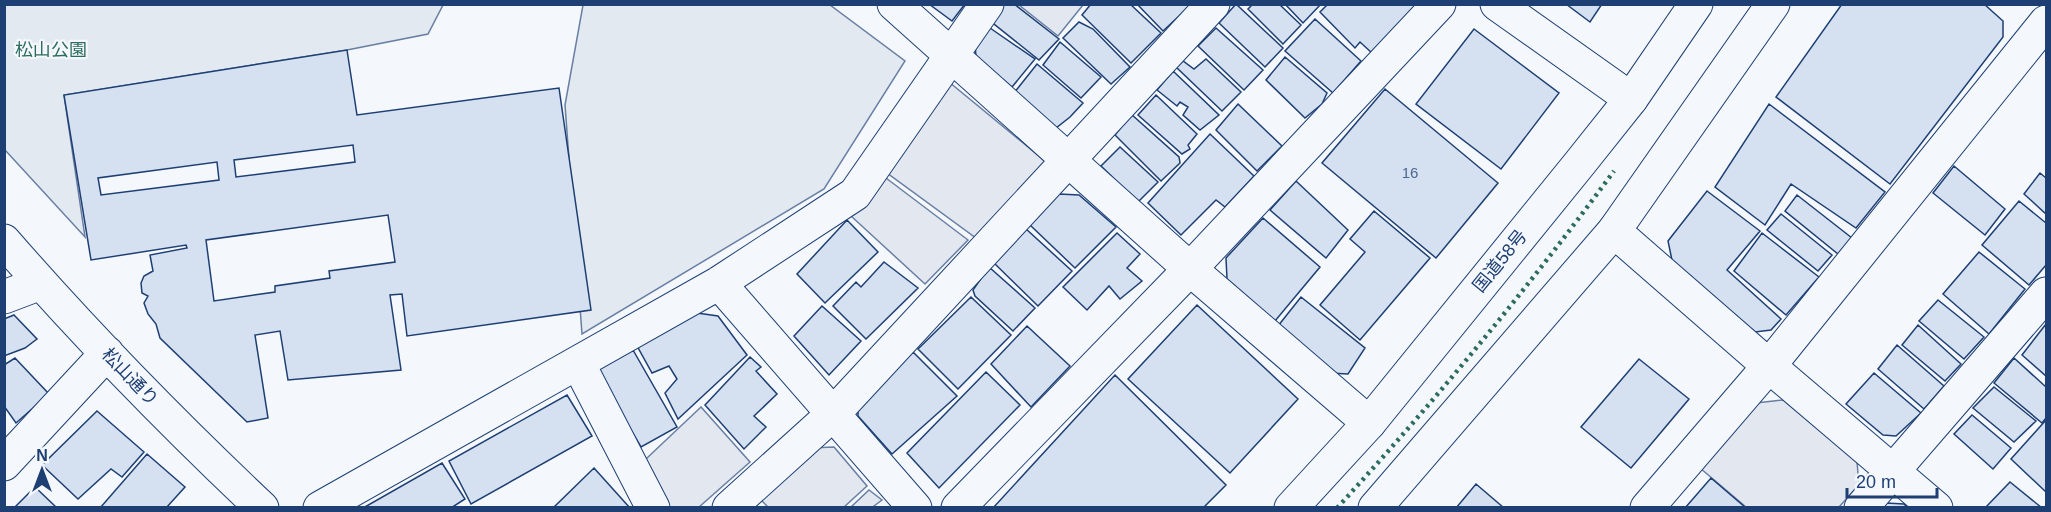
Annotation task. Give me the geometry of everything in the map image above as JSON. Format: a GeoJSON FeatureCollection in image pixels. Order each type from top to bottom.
{"type":"FeatureCollection","features":[{"type":"Feature","properties":{"kind":"main road"},"geometry":{"type":"LineString","coordinates":[[894,4],[1190,269],[1369,423]]}},
{"type":"Feature","properties":{"kind":"main road"},"geometry":{"type":"LineString","coordinates":[[320,507],[719,283],[855,194],[987,4]]}},
{"type":"Feature","properties":{"kind":"main road"},"geometry":{"type":"LineString","coordinates":[[729,507],[833,414],[1213,4]]}},
{"type":"Feature","properties":{"kind":"main road"},"geometry":{"type":"LineString","coordinates":[[958,507],[1190,269],[1439,4]]}},
{"type":"Feature","properties":{"kind":"main road"},"geometry":{"type":"LineString","coordinates":[[1497,4],[1631,99]]}},
{"type":"Feature","properties":{"kind":"main road","name":"国道58号"},"geometry":{"type":"LineString","coordinates":[[1291,507],[1369,423],[1631,99],[1696,4]]}},
{"type":"Feature","properties":{"kind":"main road"},"geometry":{"type":"LineString","coordinates":[[1375,507],[1614,231],[1773,4]]}},
{"type":"Feature","properties":{"kind":"main road"},"geometry":{"type":"LineString","coordinates":[[2037,4],[2046,11]]}},
{"type":"Feature","properties":{"kind":"main road"},"geometry":{"type":"LineString","coordinates":[[1647,507],[1769,366],[2046,22]]}},
{"type":"Feature","properties":{"kind":"main road"},"geometry":{"type":"LineString","coordinates":[[1614,231],[1936,507]]}},
{"type":"Feature","properties":{"kind":"main road","name":"松山通り"},"geometry":{"type":"LineString","coordinates":[[4,241],[107,353],[204,453],[262,507]]}},
{"type":"Feature","properties":{"kind":"main road"},"geometry":{"type":"LineString","coordinates":[[4,297],[41,283]]}},
{"type":"Feature","properties":{"kind":"main road"},"geometry":{"type":"LineString","coordinates":[[719,283],[915,507]]}},
{"type":"Feature","properties":{"kind":"main road"},"geometry":{"type":"LineString","coordinates":[[1861,507],[2046,294]]}},
{"type":"Feature","properties":{"kind":"main road"},"geometry":{"type":"LineString","coordinates":[[4,464],[107,353]]}},
{"type":"Feature","properties":{"kind":"main road"},"geometry":{"type":"LineString","coordinates":[[578,363],[653,507]]}},
{"type":"Feature","properties":{"kind":"green space","name":"松山公園"},"geometry":{"type":"Polygon","coordinates":[[[5,5],[443,5],[428,34],[347,50],[64,95],[85,237],[5,150],[5,5]]]}},
{"type":"Feature","properties":{"kind":"green space"},"geometry":{"type":"Polygon","coordinates":[[[583,5],[830,5],[905,61],[824,189],[582,334],[565,105],[583,5]]]}},
{"type":"Feature","properties":{"kind":"shaded area"},"geometry":{"type":"Polygon","coordinates":[[[1019,5],[1083,5],[1058,36],[1019,5]]]}},
{"type":"Feature","properties":{"kind":"shaded area"},"geometry":{"type":"Polygon","coordinates":[[[949,82],[1050,165],[976,238],[883,170],[949,82]]]}},
{"type":"Feature","properties":{"kind":"shaded area"},"geometry":{"type":"Polygon","coordinates":[[[882,175],[968,240],[925,284],[851,216],[882,175]]]}},
{"type":"Feature","properties":{"kind":"shaded area"},"geometry":{"type":"Polygon","coordinates":[[[1783,400],[1857,462],[1859,485],[1839,507],[1746,507],[1700,468],[1756,403],[1783,400]]]}},
{"type":"Feature","properties":{"kind":"shaded area"},"geometry":{"type":"Polygon","coordinates":[[[701,407],[750,462],[699,507],[656,507],[629,475],[701,407]]]}},
{"type":"Feature","properties":{"kind":"shaded area"},"geometry":{"type":"Polygon","coordinates":[[[834,447],[867,486],[844,507],[768,507],[758,497],[810,448],[834,447]]]}},
{"type":"Feature","properties":{"kind":"shaded area"},"geometry":{"type":"Polygon","coordinates":[[[869,490],[882,500],[875,507],[851,507],[869,490]]]}},
{"type":"Feature","properties":{"kind":"building"},"geometry":{"type":"Polygon","coordinates":[[[929,4],[965,4],[952,21],[929,4]]]}},
{"type":"Feature","properties":{"kind":"building"},"geometry":{"type":"Polygon","coordinates":[[[1001,4],[1014,4],[1059,39],[1039,60],[989,20],[1001,4]]]}},
{"type":"Feature","properties":{"kind":"building"},"geometry":{"type":"Polygon","coordinates":[[[1091,4],[1130,4],[1161,33],[1131,63],[1082,15],[1091,4]]]}},
{"type":"Feature","properties":{"kind":"building"},"geometry":{"type":"Polygon","coordinates":[[[1137,4],[1192,4],[1163,31],[1137,4]]]}},
{"type":"Feature","properties":{"kind":"building"},"geometry":{"type":"Polygon","coordinates":[[[1236,4],[1283,48],[1265,67],[1219,23],[1236,4]]]}},
{"type":"Feature","properties":{"kind":"building"},"geometry":{"type":"Polygon","coordinates":[[[1253,4],[1279,4],[1301,25],[1283,44],[1248,9],[1253,4]]]}},
{"type":"Feature","properties":{"kind":"building"},"geometry":{"type":"Polygon","coordinates":[[[1285,4],[1321,4],[1303,23],[1285,4]]]}},
{"type":"Feature","properties":{"kind":"building"},"geometry":{"type":"Polygon","coordinates":[[[1328,4],[1417,4],[1373,54],[1360,42],[1355,48],[1320,12],[1328,4]]]}},
{"type":"Feature","properties":{"kind":"building"},"geometry":{"type":"Polygon","coordinates":[[[1566,4],[1602,4],[1590,22],[1566,4]]]}},
{"type":"Feature","properties":{"kind":"building"},"geometry":{"type":"Polygon","coordinates":[[[1842,4],[1984,4],[2003,21],[2003,37],[1890,184],[1776,97],[1842,4]]]}},
{"type":"Feature","properties":{"kind":"building"},"geometry":{"type":"Polygon","coordinates":[[[1315,19],[1361,61],[1333,93],[1285,51],[1315,19]]]}},
{"type":"Feature","properties":{"kind":"building"},"geometry":{"type":"Polygon","coordinates":[[[1079,22],[1093,29],[1130,67],[1111,84],[1063,38],[1079,22]]]}},
{"type":"Feature","properties":{"kind":"building"},"geometry":{"type":"Polygon","coordinates":[[[990,28],[1035,59],[1012,87],[976,57],[975,44],[990,28]]]}},
{"type":"Feature","properties":{"kind":"building"},"geometry":{"type":"Polygon","coordinates":[[[1216,28],[1263,70],[1244,90],[1198,46],[1216,28]]]}},
{"type":"Feature","properties":{"kind":"building"},"geometry":{"type":"Polygon","coordinates":[[[1474,29],[1559,93],[1501,169],[1416,104],[1474,29]]]}},
{"type":"Feature","properties":{"kind":"building"},"geometry":{"type":"Polygon","coordinates":[[[1060,42],[1101,77],[1081,98],[1043,65],[1060,42]]]}},
{"type":"Feature","properties":{"kind":"building"},"geometry":{"type":"Polygon","coordinates":[[[347,50],[357,115],[559,88],[591,310],[407,336],[402,294],[390,295],[401,370],[288,380],[280,331],[255,335],[268,418],[247,422],[160,338],[156,324],[148,314],[144,303],[148,296],[142,293],[141,283],[144,276],[153,271],[150,255],[187,248],[186,245],[91,260],[64,95],[347,50]],[[353,145],[234,160],[236,177],[355,162],[353,145]],[[217,162],[98,178],[101,195],[219,180],[217,162]],[[388,215],[206,240],[214,301],[275,292],[275,286],[330,278],[329,271],[395,262],[388,215]]]}},
{"type":"Feature","properties":{"kind":"building"},"geometry":{"type":"Polygon","coordinates":[[[1285,57],[1327,93],[1322,104],[1305,118],[1266,80],[1285,57]]]}},
{"type":"Feature","properties":{"kind":"building"},"geometry":{"type":"Polygon","coordinates":[[[1206,59],[1241,92],[1222,111],[1176,67],[1183,61],[1194,69],[1206,59]]]}},
{"type":"Feature","properties":{"kind":"building"},"geometry":{"type":"Polygon","coordinates":[[[1037,64],[1083,103],[1056,128],[1014,93],[1037,64]]]}},
{"type":"Feature","properties":{"kind":"building"},"geometry":{"type":"Polygon","coordinates":[[[1173,71],[1219,115],[1200,130],[1183,115],[1188,107],[1180,102],[1177,106],[1157,90],[1173,71]]]}},
{"type":"Feature","properties":{"kind":"building"},"geometry":{"type":"Polygon","coordinates":[[[1385,89],[1498,183],[1436,258],[1322,163],[1385,89]]]}},
{"type":"Feature","properties":{"kind":"building"},"geometry":{"type":"Polygon","coordinates":[[[1156,95],[1197,134],[1188,145],[1190,149],[1182,154],[1138,115],[1156,95]]]}},
{"type":"Feature","properties":{"kind":"building"},"geometry":{"type":"Polygon","coordinates":[[[1238,104],[1282,146],[1257,171],[1216,130],[1238,104]]]}},
{"type":"Feature","properties":{"kind":"building"},"geometry":{"type":"Polygon","coordinates":[[[1769,104],[1885,192],[1856,228],[1791,184],[1765,225],[1715,187],[1769,104]]]}},
{"type":"Feature","properties":{"kind":"building"},"geometry":{"type":"Polygon","coordinates":[[[1131,114],[1179,157],[1180,163],[1161,181],[1115,135],[1131,114]]]}},
{"type":"Feature","properties":{"kind":"building"},"geometry":{"type":"Polygon","coordinates":[[[1210,134],[1254,176],[1225,207],[1216,200],[1181,235],[1148,203],[1210,134]]]}},
{"type":"Feature","properties":{"kind":"building"},"geometry":{"type":"Polygon","coordinates":[[[1120,147],[1158,182],[1138,202],[1101,166],[1120,147]]]}},
{"type":"Feature","properties":{"kind":"building"},"geometry":{"type":"Polygon","coordinates":[[[1954,166],[2005,209],[1985,235],[1933,193],[1954,166]]]}},
{"type":"Feature","properties":{"kind":"building"},"geometry":{"type":"Polygon","coordinates":[[[2040,173],[2046,178],[2046,214],[2024,194],[2040,173]]]}},
{"type":"Feature","properties":{"kind":"building"},"geometry":{"type":"Polygon","coordinates":[[[1296,181],[1348,230],[1326,258],[1270,210],[1296,181]]]}},
{"type":"Feature","properties":{"kind":"building"},"geometry":{"type":"Polygon","coordinates":[[[1707,191],[1760,231],[1727,270],[1781,319],[1771,330],[1755,332],[1673,265],[1668,241],[1707,191]]]}},
{"type":"Feature","properties":{"kind":"building"},"geometry":{"type":"Polygon","coordinates":[[[1059,194],[1079,195],[1116,227],[1075,268],[1030,225],[1059,194]]]}},
{"type":"Feature","properties":{"kind":"building"},"geometry":{"type":"Polygon","coordinates":[[[1797,195],[1852,238],[1838,254],[1785,211],[1797,195]]]}},
{"type":"Feature","properties":{"kind":"building"},"geometry":{"type":"Polygon","coordinates":[[[2019,201],[2046,223],[2046,265],[2029,285],[1982,245],[2019,201]]]}},
{"type":"Feature","properties":{"kind":"building"},"geometry":{"type":"Polygon","coordinates":[[[1374,211],[1430,258],[1360,340],[1320,305],[1365,252],[1350,239],[1374,211]]]}},
{"type":"Feature","properties":{"kind":"building"},"geometry":{"type":"Polygon","coordinates":[[[1781,214],[1832,255],[1818,271],[1767,230],[1781,214]]]}},
{"type":"Feature","properties":{"kind":"building"},"geometry":{"type":"Polygon","coordinates":[[[1263,218],[1320,267],[1275,321],[1227,279],[1226,258],[1263,218]]]}},
{"type":"Feature","properties":{"kind":"building"},"geometry":{"type":"Polygon","coordinates":[[[847,220],[878,252],[825,303],[797,274],[847,220]]]}},
{"type":"Feature","properties":{"kind":"building"},"geometry":{"type":"Polygon","coordinates":[[[1025,228],[1072,271],[1038,306],[994,263],[1025,228]]]}},
{"type":"Feature","properties":{"kind":"building"},"geometry":{"type":"Polygon","coordinates":[[[1117,233],[1140,254],[1127,268],[1142,281],[1120,299],[1109,286],[1087,310],[1063,287],[1117,233]]]}},
{"type":"Feature","properties":{"kind":"building"},"geometry":{"type":"Polygon","coordinates":[[[1762,233],[1819,277],[1786,315],[1734,271],[1762,233]]]}},
{"type":"Feature","properties":{"kind":"building"},"geometry":{"type":"Polygon","coordinates":[[[1979,252],[2025,289],[1989,334],[1943,294],[1979,252]]]}},
{"type":"Feature","properties":{"kind":"building"},"geometry":{"type":"Polygon","coordinates":[[[884,262],[918,288],[866,339],[833,306],[856,282],[861,287],[884,262]]]}},
{"type":"Feature","properties":{"kind":"building"},"geometry":{"type":"Polygon","coordinates":[[[989,267],[1035,308],[1013,331],[975,296],[973,290],[989,267]]]}},
{"type":"Feature","properties":{"kind":"building"},"geometry":{"type":"Polygon","coordinates":[[[971,297],[1011,335],[958,389],[918,349],[971,297]]]}},
{"type":"Feature","properties":{"kind":"building"},"geometry":{"type":"Polygon","coordinates":[[[1301,297],[1365,348],[1348,374],[1329,373],[1278,326],[1301,297]]]}},
{"type":"Feature","properties":{"kind":"building"},"geometry":{"type":"Polygon","coordinates":[[[1938,300],[1984,337],[1964,359],[1919,321],[1938,300]]]}},
{"type":"Feature","properties":{"kind":"building"},"geometry":{"type":"Polygon","coordinates":[[[1197,305],[1298,399],[1230,473],[1128,379],[1197,305]]]}},
{"type":"Feature","properties":{"kind":"building"},"geometry":{"type":"Polygon","coordinates":[[[822,306],[861,341],[829,375],[794,336],[822,306]]]}},
{"type":"Feature","properties":{"kind":"building"},"geometry":{"type":"Polygon","coordinates":[[[690,312],[718,316],[747,355],[678,419],[665,393],[677,379],[669,366],[652,373],[636,344],[690,312]]]}},
{"type":"Feature","properties":{"kind":"building"},"geometry":{"type":"Polygon","coordinates":[[[14,315],[37,339],[25,348],[4,356],[4,319],[14,315]]]}},
{"type":"Feature","properties":{"kind":"building"},"geometry":{"type":"Polygon","coordinates":[[[2046,324],[2046,376],[2022,355],[2046,324]]]}},
{"type":"Feature","properties":{"kind":"building"},"geometry":{"type":"Polygon","coordinates":[[[1918,325],[1961,364],[1945,381],[1902,345],[1918,325]]]}},
{"type":"Feature","properties":{"kind":"building"},"geometry":{"type":"Polygon","coordinates":[[[1027,326],[1070,366],[1031,407],[991,364],[1027,326]]]}},
{"type":"Feature","properties":{"kind":"building"},"geometry":{"type":"Polygon","coordinates":[[[1897,345],[1944,386],[1924,409],[1878,369],[1897,345]]]}},
{"type":"Feature","properties":{"kind":"building"},"geometry":{"type":"Polygon","coordinates":[[[633,350],[677,427],[641,447],[596,371],[633,350]]]}},
{"type":"Feature","properties":{"kind":"building"},"geometry":{"type":"Polygon","coordinates":[[[913,352],[957,396],[892,454],[858,416],[858,404],[913,352]]]}},
{"type":"Feature","properties":{"kind":"building"},"geometry":{"type":"Polygon","coordinates":[[[750,357],[761,367],[756,371],[777,394],[754,416],[766,427],[744,449],[705,405],[750,357]]]}},
{"type":"Feature","properties":{"kind":"building"},"geometry":{"type":"Polygon","coordinates":[[[15,358],[49,394],[16,423],[4,406],[4,365],[15,358]]]}},
{"type":"Feature","properties":{"kind":"building"},"geometry":{"type":"Polygon","coordinates":[[[2014,358],[2046,387],[2046,418],[2042,423],[1994,383],[2014,358]]]}},
{"type":"Feature","properties":{"kind":"building"},"geometry":{"type":"Polygon","coordinates":[[[1639,359],[1689,399],[1631,468],[1581,427],[1639,359]]]}},
{"type":"Feature","properties":{"kind":"building"},"geometry":{"type":"Polygon","coordinates":[[[986,372],[1020,405],[939,488],[907,453],[986,372]]]}},
{"type":"Feature","properties":{"kind":"building"},"geometry":{"type":"Polygon","coordinates":[[[1874,373],[1921,413],[1896,436],[1883,435],[1846,404],[1874,373]]]}},
{"type":"Feature","properties":{"kind":"building"},"geometry":{"type":"Polygon","coordinates":[[[1115,375],[1226,485],[1203,508],[993,508],[1115,375]]]}},
{"type":"Feature","properties":{"kind":"building"},"geometry":{"type":"Polygon","coordinates":[[[1994,387],[2036,421],[2014,442],[1973,408],[1994,387]]]}},
{"type":"Feature","properties":{"kind":"building"},"geometry":{"type":"Polygon","coordinates":[[[567,395],[592,436],[471,504],[449,461],[567,395]]]}},
{"type":"Feature","properties":{"kind":"building"},"geometry":{"type":"Polygon","coordinates":[[[97,411],[144,452],[122,477],[111,469],[78,499],[42,465],[97,411]]]}},
{"type":"Feature","properties":{"kind":"building"},"geometry":{"type":"Polygon","coordinates":[[[1972,415],[2011,448],[1993,469],[1954,434],[1972,415]]]}},
{"type":"Feature","properties":{"kind":"building"},"geometry":{"type":"Polygon","coordinates":[[[2046,420],[2046,492],[2011,459],[2046,420]]]}},
{"type":"Feature","properties":{"kind":"building"},"geometry":{"type":"Polygon","coordinates":[[[147,454],[185,487],[166,508],[100,508],[147,454]]]}},
{"type":"Feature","properties":{"kind":"building"},"geometry":{"type":"Polygon","coordinates":[[[442,463],[465,499],[451,508],[363,508],[442,463]]]}},
{"type":"Feature","properties":{"kind":"building"},"geometry":{"type":"Polygon","coordinates":[[[594,468],[630,508],[553,508],[594,468]]]}},
{"type":"Feature","properties":{"kind":"building"},"geometry":{"type":"Polygon","coordinates":[[[1711,478],[1746,508],[1685,508],[1711,478]]]}},
{"type":"Feature","properties":{"kind":"building"},"geometry":{"type":"Polygon","coordinates":[[[2010,482],[2042,508],[1985,508],[2010,482]]]}},
{"type":"Feature","properties":{"kind":"building"},"geometry":{"type":"Polygon","coordinates":[[[1476,484],[1504,508],[1456,508],[1476,484]]]}},
{"type":"Feature","properties":{"kind":"building"},"geometry":{"type":"Polygon","coordinates":[[[35,487],[57,508],[14,508],[35,487]]]}},
{"type":"Feature","properties":{"kind":"building"},"geometry":{"type":"Polygon","coordinates":[[[1886,503],[1904,504],[1908,508],[1883,508],[1886,503]]]}},
{"type":"Feature","properties":{"kind":"hedge"},"geometry":{"type":"LineString","coordinates":[[1337,508],[1480,343],[1614,171]]}}]}
